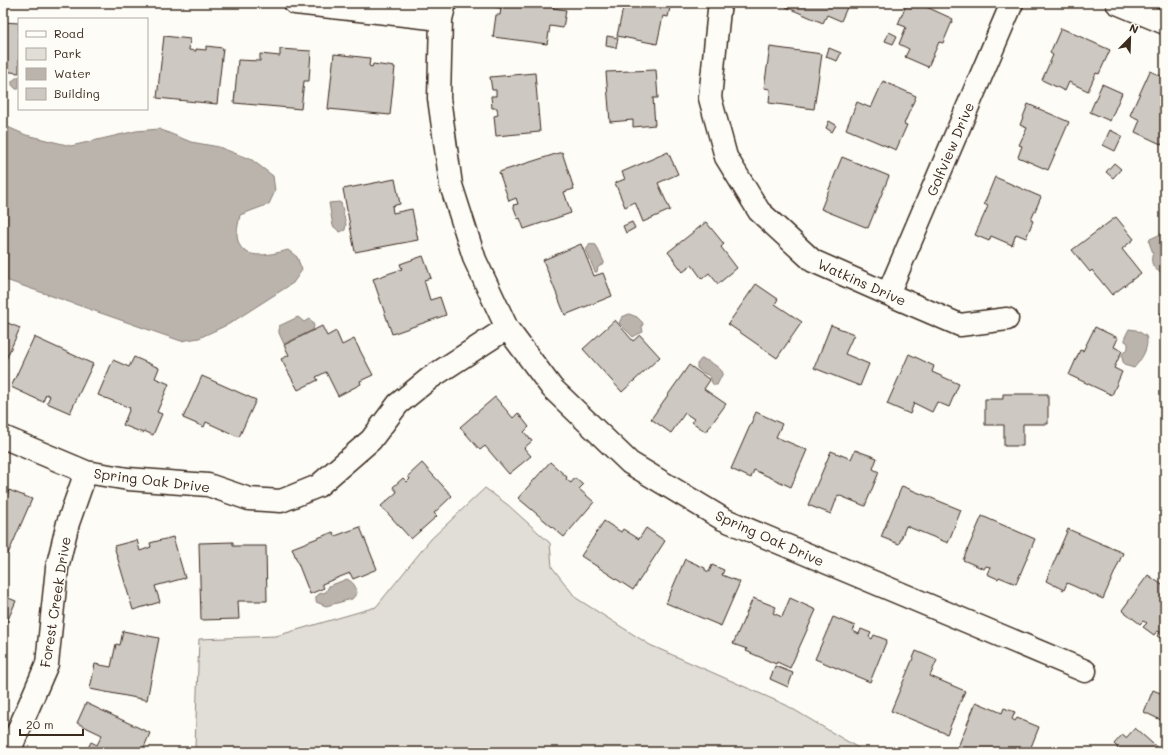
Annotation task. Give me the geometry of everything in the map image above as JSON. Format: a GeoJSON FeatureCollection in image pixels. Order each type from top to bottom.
{"type":"FeatureCollection","features":[{"type":"Feature","properties":{"kind":"street"},"geometry":{"type":"LineString","coordinates":[[295,3],[443,11]]}},
{"type":"Feature","properties":{"kind":"street","name":"Watkins Drive"},"geometry":{"type":"LineString","coordinates":[[721,3],[718,10],[710,98],[726,157],[759,211],[813,261],[888,294],[960,325],[1007,319]]}},
{"type":"Feature","properties":{"kind":"street","name":"Golfview Drive"},"geometry":{"type":"LineString","coordinates":[[888,294],[1012,3]]}},
{"type":"Feature","properties":{"kind":"street"},"geometry":{"type":"LineString","coordinates":[[1117,3],[1165,24]]}},
{"type":"Feature","properties":{"kind":"street","name":"Spring Oak Drive"},"geometry":{"type":"LineString","coordinates":[[443,11],[439,98],[451,185],[475,260],[507,328],[552,388],[630,463],[723,520],[1085,671]]}},
{"type":"Feature","properties":{"kind":"street","name":"Spring Oak Drive"},"geometry":{"type":"LineString","coordinates":[[3,437],[86,472],[128,479],[208,485],[249,499],[281,501],[318,486],[372,440],[398,404],[430,378],[507,328]]}},
{"type":"Feature","properties":{"kind":"street","name":"Forest Creek Drive"},"geometry":{"type":"LineString","coordinates":[[9,752],[47,664],[57,568],[68,523],[86,472]]}},
{"type":"Feature","properties":{"kind":"green space"},"geometry":{"type":"Polygon","coordinates":[[[485,488],[508,505],[550,543],[552,567],[576,598],[650,645],[786,705],[865,752],[199,752],[195,746],[199,639],[276,636],[376,607],[431,539],[485,488]]]}},
{"type":"Feature","properties":{"kind":"water"},"geometry":{"type":"Polygon","coordinates":[[[18,77],[18,89],[12,85],[12,81],[18,77]]]}},
{"type":"Feature","properties":{"kind":"water"},"geometry":{"type":"Polygon","coordinates":[[[3,125],[26,135],[71,146],[136,131],[159,129],[191,142],[219,147],[252,160],[273,176],[275,191],[269,204],[240,215],[237,232],[239,243],[243,249],[256,255],[273,254],[288,250],[297,257],[302,270],[293,283],[229,324],[199,338],[181,341],[3,279],[3,125]]]}},
{"type":"Feature","properties":{"kind":"water"},"geometry":{"type":"Polygon","coordinates":[[[329,203],[341,203],[346,224],[345,230],[340,232],[333,226],[329,203]]]}},
{"type":"Feature","properties":{"kind":"water"},"geometry":{"type":"Polygon","coordinates":[[[1161,234],[1165,234],[1165,272],[1158,271],[1153,266],[1153,253],[1149,242],[1150,239],[1161,234]]]}},
{"type":"Feature","properties":{"kind":"water"},"geometry":{"type":"Polygon","coordinates":[[[590,244],[596,245],[604,262],[604,264],[598,267],[597,272],[595,272],[586,250],[590,244]]]}},
{"type":"Feature","properties":{"kind":"water"},"geometry":{"type":"Polygon","coordinates":[[[629,314],[637,317],[643,323],[643,332],[633,337],[619,323],[622,317],[629,314]]]}},
{"type":"Feature","properties":{"kind":"water"},"geometry":{"type":"Polygon","coordinates":[[[298,317],[304,322],[309,319],[312,321],[314,326],[313,330],[284,344],[279,333],[279,326],[298,317]]]}},
{"type":"Feature","properties":{"kind":"water"},"geometry":{"type":"Polygon","coordinates":[[[1129,329],[1136,330],[1146,336],[1147,340],[1146,349],[1134,368],[1124,365],[1122,357],[1122,354],[1128,348],[1128,343],[1125,341],[1125,337],[1129,329]]]}},
{"type":"Feature","properties":{"kind":"water"},"geometry":{"type":"Polygon","coordinates":[[[701,359],[707,360],[714,364],[723,373],[717,385],[712,383],[710,376],[697,368],[697,364],[701,359]]]}},
{"type":"Feature","properties":{"kind":"water"},"geometry":{"type":"Polygon","coordinates":[[[347,579],[354,584],[357,591],[352,599],[326,606],[316,602],[316,597],[319,594],[326,592],[329,586],[347,579]]]}},
{"type":"Feature","properties":{"kind":"building"},"geometry":{"type":"Polygon","coordinates":[[[496,3],[554,3],[553,8],[566,10],[563,28],[550,26],[547,44],[493,37],[496,15],[500,15],[501,8],[495,7],[496,3]]]}},
{"type":"Feature","properties":{"kind":"building"},"geometry":{"type":"Polygon","coordinates":[[[619,3],[671,3],[668,17],[663,16],[657,44],[617,36],[623,8],[619,7],[619,3]]]}},
{"type":"Feature","properties":{"kind":"building"},"geometry":{"type":"Polygon","coordinates":[[[788,3],[849,3],[841,21],[827,15],[823,23],[786,7],[788,3]]]}},
{"type":"Feature","properties":{"kind":"building"},"geometry":{"type":"Polygon","coordinates":[[[907,3],[918,3],[953,19],[943,43],[939,42],[928,67],[905,57],[909,49],[899,44],[906,27],[898,24],[907,3]]]}},
{"type":"Feature","properties":{"kind":"building"},"geometry":{"type":"Polygon","coordinates":[[[3,22],[18,23],[18,73],[3,71],[3,22]]]}},
{"type":"Feature","properties":{"kind":"building"},"geometry":{"type":"Polygon","coordinates":[[[1061,28],[1110,50],[1099,74],[1096,73],[1088,91],[1069,82],[1065,91],[1042,80],[1053,55],[1050,53],[1061,28]]]}},
{"type":"Feature","properties":{"kind":"building"},"geometry":{"type":"Polygon","coordinates":[[[889,32],[897,36],[893,44],[885,41],[889,32]]]}},
{"type":"Feature","properties":{"kind":"building"},"geometry":{"type":"Polygon","coordinates":[[[164,36],[190,39],[189,50],[206,50],[206,46],[223,48],[217,104],[157,98],[164,36]]]}},
{"type":"Feature","properties":{"kind":"building"},"geometry":{"type":"Polygon","coordinates":[[[607,36],[618,38],[616,48],[606,46],[607,36]]]}},
{"type":"Feature","properties":{"kind":"building"},"geometry":{"type":"Polygon","coordinates":[[[770,47],[822,54],[814,109],[769,103],[770,89],[764,88],[770,47]]]}},
{"type":"Feature","properties":{"kind":"building"},"geometry":{"type":"Polygon","coordinates":[[[829,48],[841,53],[837,61],[826,57],[829,48]]]}},
{"type":"Feature","properties":{"kind":"building"},"geometry":{"type":"Polygon","coordinates":[[[280,49],[311,51],[309,81],[304,81],[301,109],[234,103],[238,60],[260,61],[260,54],[280,56],[280,49]]]}},
{"type":"Feature","properties":{"kind":"building"},"geometry":{"type":"Polygon","coordinates":[[[334,54],[370,58],[369,66],[372,67],[373,64],[395,67],[390,115],[328,109],[334,54]]]}},
{"type":"Feature","properties":{"kind":"building"},"geometry":{"type":"Polygon","coordinates":[[[656,70],[658,98],[653,98],[655,125],[633,127],[633,120],[610,122],[606,72],[656,70]]]}},
{"type":"Feature","properties":{"kind":"building"},"geometry":{"type":"Polygon","coordinates":[[[1150,71],[1165,78],[1165,146],[1135,132],[1140,120],[1130,115],[1150,71]]]}},
{"type":"Feature","properties":{"kind":"building"},"geometry":{"type":"Polygon","coordinates":[[[535,73],[540,132],[496,136],[494,116],[498,115],[497,108],[492,108],[491,96],[496,96],[496,90],[492,90],[490,77],[535,73]]]}},
{"type":"Feature","properties":{"kind":"building"},"geometry":{"type":"Polygon","coordinates":[[[883,81],[916,96],[904,124],[907,125],[896,150],[846,129],[857,102],[871,108],[883,81]]]}},
{"type":"Feature","properties":{"kind":"building"},"geometry":{"type":"Polygon","coordinates":[[[1102,84],[1122,93],[1110,121],[1090,112],[1102,84]]]}},
{"type":"Feature","properties":{"kind":"building"},"geometry":{"type":"Polygon","coordinates":[[[1028,104],[1069,122],[1048,170],[1018,157],[1022,146],[1019,145],[1027,128],[1020,125],[1028,104]]]}},
{"type":"Feature","properties":{"kind":"building"},"geometry":{"type":"Polygon","coordinates":[[[829,121],[836,125],[832,132],[826,128],[829,121]]]}},
{"type":"Feature","properties":{"kind":"building"},"geometry":{"type":"Polygon","coordinates":[[[1110,130],[1122,136],[1115,151],[1103,145],[1110,130]]]}},
{"type":"Feature","properties":{"kind":"building"},"geometry":{"type":"Polygon","coordinates":[[[562,152],[574,189],[564,192],[571,213],[524,229],[520,218],[518,219],[513,205],[518,204],[516,198],[509,201],[499,172],[562,152]]]}},
{"type":"Feature","properties":{"kind":"building"},"geometry":{"type":"Polygon","coordinates":[[[668,152],[678,174],[658,183],[670,210],[643,222],[635,202],[625,207],[615,183],[625,179],[622,172],[668,152]]]}},
{"type":"Feature","properties":{"kind":"building"},"geometry":{"type":"Polygon","coordinates":[[[842,157],[889,176],[868,228],[821,209],[842,157]]]}},
{"type":"Feature","properties":{"kind":"building"},"geometry":{"type":"Polygon","coordinates":[[[1114,163],[1121,169],[1113,178],[1106,172],[1114,163]]]}},
{"type":"Feature","properties":{"kind":"building"},"geometry":{"type":"Polygon","coordinates":[[[995,177],[1041,197],[1031,220],[1033,221],[1026,238],[1016,234],[1012,245],[991,236],[989,241],[975,235],[988,206],[984,204],[995,177]]]}},
{"type":"Feature","properties":{"kind":"building"},"geometry":{"type":"Polygon","coordinates":[[[395,179],[400,204],[392,206],[393,213],[412,209],[418,240],[355,252],[343,189],[395,179]]]}},
{"type":"Feature","properties":{"kind":"building"},"geometry":{"type":"Polygon","coordinates":[[[1116,217],[1134,239],[1122,249],[1141,273],[1112,295],[1092,270],[1090,272],[1072,250],[1116,217]]]}},
{"type":"Feature","properties":{"kind":"building"},"geometry":{"type":"Polygon","coordinates":[[[632,222],[635,228],[626,233],[623,226],[632,222]]]}},
{"type":"Feature","properties":{"kind":"building"},"geometry":{"type":"Polygon","coordinates":[[[706,222],[724,244],[721,247],[737,268],[718,284],[709,273],[702,279],[692,265],[683,272],[668,252],[706,222]]]}},
{"type":"Feature","properties":{"kind":"building"},"geometry":{"type":"Polygon","coordinates":[[[581,244],[594,276],[603,273],[612,296],[565,315],[543,260],[581,244]]]}},
{"type":"Feature","properties":{"kind":"building"},"geometry":{"type":"Polygon","coordinates":[[[423,256],[431,278],[424,280],[430,300],[440,297],[446,315],[392,334],[373,279],[402,269],[400,264],[423,256]]]}},
{"type":"Feature","properties":{"kind":"building"},"geometry":{"type":"Polygon","coordinates":[[[756,284],[778,299],[775,304],[802,322],[777,358],[728,324],[756,284]]]}},
{"type":"Feature","properties":{"kind":"building"},"geometry":{"type":"Polygon","coordinates":[[[1165,310],[1165,320],[1159,315],[1165,310]]]}},
{"type":"Feature","properties":{"kind":"building"},"geometry":{"type":"Polygon","coordinates":[[[615,320],[633,341],[640,335],[660,357],[622,392],[583,349],[615,320]]]}},
{"type":"Feature","properties":{"kind":"building"},"geometry":{"type":"Polygon","coordinates":[[[3,321],[20,328],[3,366],[3,321]]]}},
{"type":"Feature","properties":{"kind":"building"},"geometry":{"type":"Polygon","coordinates":[[[831,325],[854,334],[845,354],[869,364],[860,386],[814,368],[831,325]]]}},
{"type":"Feature","properties":{"kind":"building"},"geometry":{"type":"Polygon","coordinates":[[[322,326],[327,336],[336,331],[342,345],[354,339],[373,375],[360,381],[361,384],[338,396],[326,372],[316,377],[318,380],[298,390],[281,359],[289,355],[284,345],[322,326]]]}},
{"type":"Feature","properties":{"kind":"building"},"geometry":{"type":"Polygon","coordinates":[[[1095,327],[1118,338],[1114,347],[1122,351],[1114,368],[1122,372],[1112,395],[1069,375],[1080,350],[1083,351],[1095,327]]]}},
{"type":"Feature","properties":{"kind":"building"},"geometry":{"type":"Polygon","coordinates":[[[34,337],[93,364],[70,413],[47,403],[50,396],[46,394],[43,402],[11,387],[34,337]]]}},
{"type":"Feature","properties":{"kind":"building"},"geometry":{"type":"Polygon","coordinates":[[[909,354],[934,366],[932,372],[959,384],[949,407],[937,402],[932,412],[914,403],[910,414],[887,404],[909,354]]]}},
{"type":"Feature","properties":{"kind":"building"},"geometry":{"type":"Polygon","coordinates":[[[134,357],[159,368],[155,378],[169,384],[157,412],[162,414],[153,435],[144,431],[143,433],[123,425],[130,408],[98,395],[113,360],[129,367],[134,357]]]}},
{"type":"Feature","properties":{"kind":"building"},"geometry":{"type":"Polygon","coordinates":[[[689,365],[710,380],[704,389],[726,404],[706,432],[692,422],[694,419],[685,413],[671,433],[651,419],[689,365]]]}},
{"type":"Feature","properties":{"kind":"building"},"geometry":{"type":"Polygon","coordinates":[[[202,376],[256,400],[239,437],[206,422],[204,427],[183,418],[202,376]]]}},
{"type":"Feature","properties":{"kind":"building"},"geometry":{"type":"Polygon","coordinates":[[[1003,394],[1048,394],[1048,424],[1023,424],[1023,446],[1004,446],[1004,425],[985,425],[985,399],[1003,399],[1003,394]]]}},
{"type":"Feature","properties":{"kind":"building"},"geometry":{"type":"Polygon","coordinates":[[[495,397],[513,418],[518,413],[529,427],[524,432],[532,441],[524,448],[531,456],[509,474],[485,446],[480,450],[460,427],[495,397]]]}},
{"type":"Feature","properties":{"kind":"building"},"geometry":{"type":"Polygon","coordinates":[[[756,412],[782,424],[776,437],[807,450],[791,487],[754,470],[751,478],[731,469],[756,412]]]}},
{"type":"Feature","properties":{"kind":"building"},"geometry":{"type":"Polygon","coordinates":[[[855,450],[877,458],[873,469],[879,472],[865,506],[838,495],[831,514],[808,505],[831,451],[851,459],[855,450]]]}},
{"type":"Feature","properties":{"kind":"building"},"geometry":{"type":"Polygon","coordinates":[[[550,462],[567,477],[566,479],[571,483],[575,478],[583,485],[579,489],[594,502],[564,537],[518,498],[550,462]]]}},
{"type":"Feature","properties":{"kind":"building"},"geometry":{"type":"Polygon","coordinates":[[[422,463],[452,496],[434,513],[437,516],[411,539],[381,506],[397,492],[393,487],[403,478],[407,482],[410,479],[408,476],[422,463]]]}},
{"type":"Feature","properties":{"kind":"building"},"geometry":{"type":"Polygon","coordinates":[[[902,486],[961,510],[948,543],[906,526],[899,544],[881,537],[902,486]]]}},
{"type":"Feature","properties":{"kind":"building"},"geometry":{"type":"Polygon","coordinates":[[[9,490],[32,499],[8,554],[3,552],[3,497],[6,499],[9,490]]]}},
{"type":"Feature","properties":{"kind":"building"},"geometry":{"type":"Polygon","coordinates":[[[982,516],[1035,539],[1016,584],[987,574],[990,567],[986,566],[984,569],[963,560],[982,516]]]}},
{"type":"Feature","properties":{"kind":"building"},"geometry":{"type":"Polygon","coordinates":[[[604,521],[621,532],[623,529],[639,539],[646,528],[665,541],[633,590],[581,556],[604,521]]]}},
{"type":"Feature","properties":{"kind":"building"},"geometry":{"type":"Polygon","coordinates":[[[360,527],[377,569],[353,579],[350,573],[322,584],[324,588],[310,594],[292,548],[333,532],[335,536],[360,527]]]}},
{"type":"Feature","properties":{"kind":"building"},"geometry":{"type":"Polygon","coordinates":[[[1068,529],[1123,553],[1103,599],[1067,583],[1064,590],[1046,581],[1068,529]]]}},
{"type":"Feature","properties":{"kind":"building"},"geometry":{"type":"Polygon","coordinates":[[[173,537],[185,578],[155,586],[160,602],[133,610],[114,546],[137,540],[140,551],[151,547],[150,543],[173,537]]]}},
{"type":"Feature","properties":{"kind":"building"},"geometry":{"type":"Polygon","coordinates":[[[233,542],[233,546],[266,546],[267,601],[238,601],[239,619],[201,620],[199,543],[233,542]]]}},
{"type":"Feature","properties":{"kind":"building"},"geometry":{"type":"Polygon","coordinates":[[[685,559],[705,568],[705,570],[709,572],[712,565],[724,570],[722,575],[740,582],[721,626],[666,603],[685,559]]]}},
{"type":"Feature","properties":{"kind":"building"},"geometry":{"type":"Polygon","coordinates":[[[1148,575],[1165,587],[1165,641],[1157,636],[1160,632],[1157,631],[1154,635],[1143,627],[1147,623],[1143,621],[1140,624],[1122,610],[1148,575]]]}},
{"type":"Feature","properties":{"kind":"building"},"geometry":{"type":"Polygon","coordinates":[[[3,596],[16,601],[3,631],[3,596]]]}},
{"type":"Feature","properties":{"kind":"building"},"geometry":{"type":"Polygon","coordinates":[[[753,598],[776,607],[773,613],[782,617],[790,598],[816,610],[790,668],[777,662],[776,664],[746,651],[747,649],[733,644],[753,598]]]}},
{"type":"Feature","properties":{"kind":"building"},"geometry":{"type":"Polygon","coordinates":[[[833,617],[855,626],[853,631],[859,634],[861,629],[871,633],[869,637],[872,639],[874,635],[887,640],[870,682],[815,659],[833,617]]]}},
{"type":"Feature","properties":{"kind":"building"},"geometry":{"type":"Polygon","coordinates":[[[123,631],[159,638],[147,700],[90,689],[95,664],[111,667],[116,644],[120,645],[123,631]]]}},
{"type":"Feature","properties":{"kind":"building"},"geometry":{"type":"Polygon","coordinates":[[[916,651],[937,660],[930,676],[965,691],[947,734],[891,711],[916,651]]]}},
{"type":"Feature","properties":{"kind":"building"},"geometry":{"type":"Polygon","coordinates":[[[775,666],[793,673],[788,687],[770,679],[775,666]]]}},
{"type":"Feature","properties":{"kind":"building"},"geometry":{"type":"Polygon","coordinates":[[[1153,690],[1165,695],[1165,722],[1144,712],[1153,690]]]}},
{"type":"Feature","properties":{"kind":"building"},"geometry":{"type":"Polygon","coordinates":[[[976,702],[1002,713],[1004,708],[1015,712],[1012,719],[1015,721],[1017,718],[1039,727],[1029,752],[970,752],[958,747],[976,702]]]}},
{"type":"Feature","properties":{"kind":"building"},"geometry":{"type":"Polygon","coordinates":[[[86,703],[150,733],[142,752],[86,752],[91,742],[97,745],[102,735],[77,723],[86,703]]]}},
{"type":"Feature","properties":{"kind":"building"},"geometry":{"type":"Polygon","coordinates":[[[1135,728],[1162,752],[1114,752],[1118,748],[1114,744],[1122,735],[1126,738],[1135,728]]]}}]}
